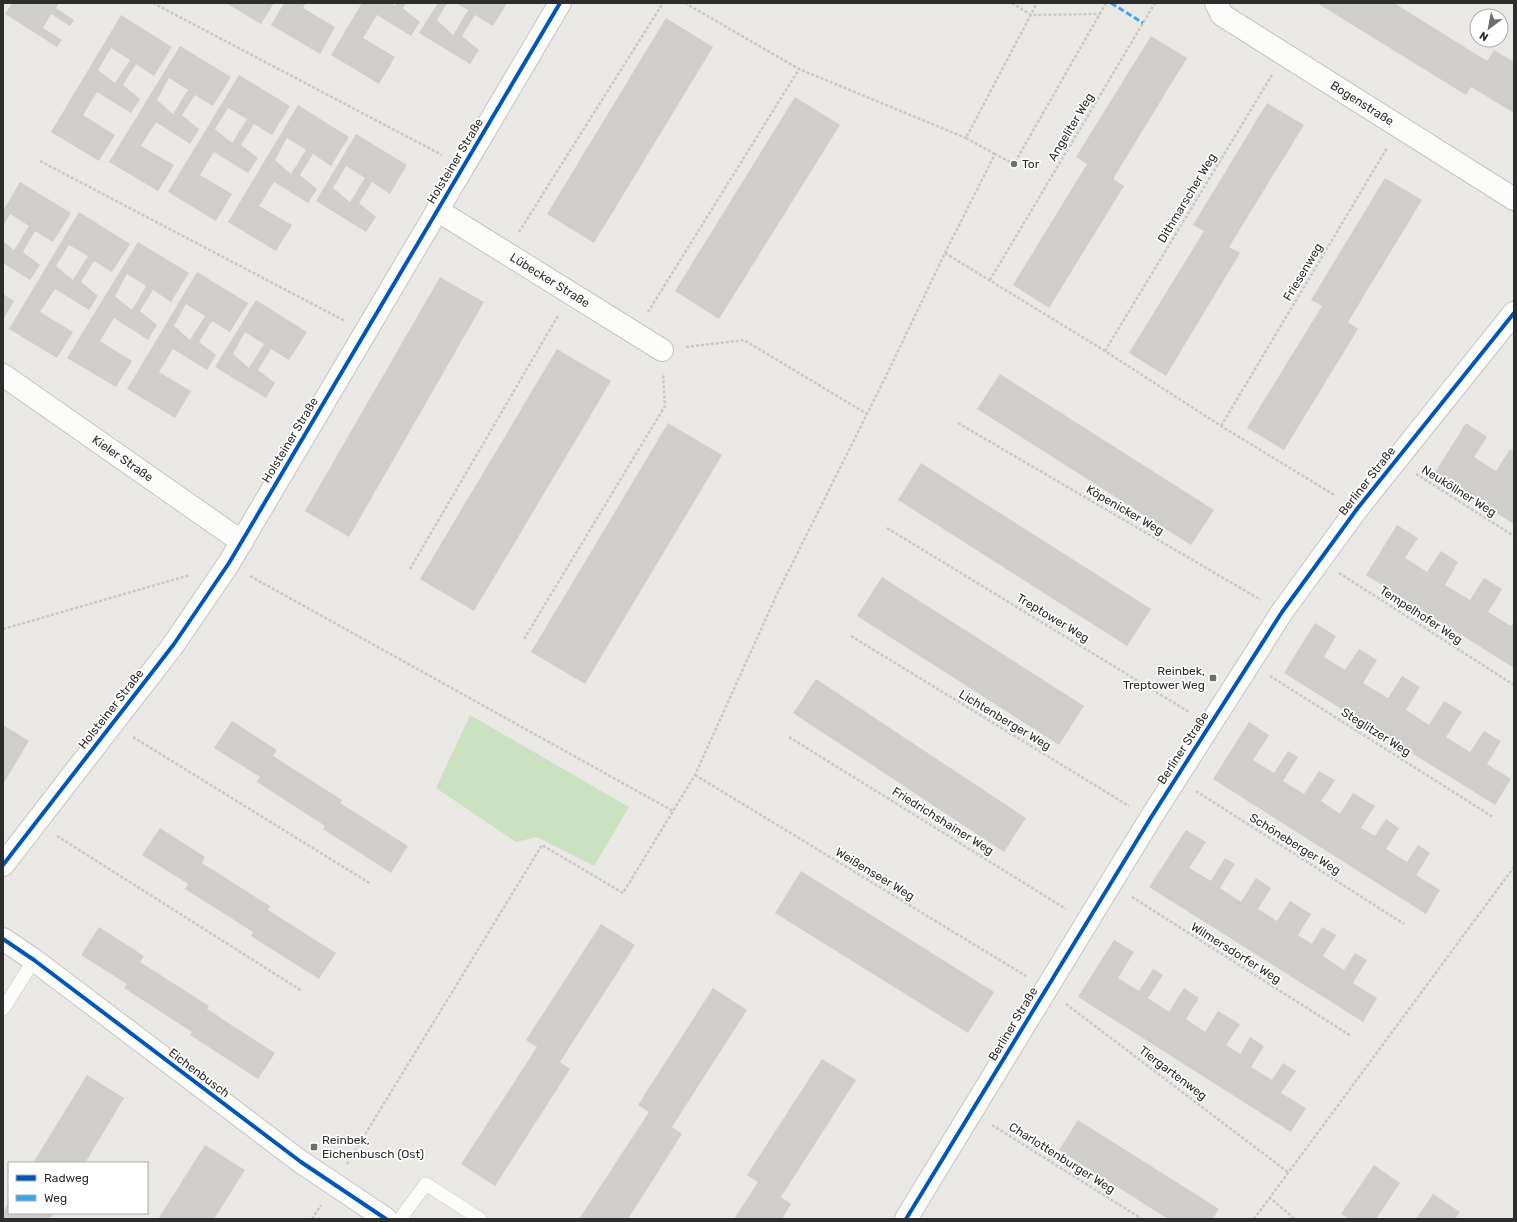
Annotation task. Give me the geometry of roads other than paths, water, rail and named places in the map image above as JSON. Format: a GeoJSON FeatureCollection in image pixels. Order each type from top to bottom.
{"type":"FeatureCollection","features":[{"type":"Feature","properties":{"kind":"street","name":"Holsteiner Straße"},"geometry":{"type":"LineString","coordinates":[[3,865],[174,644],[229,564],[560,3]]}},
{"type":"Feature","properties":{"kind":"street","name":"Bogenstraße"},"geometry":{"type":"LineString","coordinates":[[1216,3],[1222,15],[1514,198]]}},
{"type":"Feature","properties":{"kind":"street","name":"Lübecker Straße"},"geometry":{"type":"LineString","coordinates":[[437,210],[662,350]]}},
{"type":"Feature","properties":{"kind":"street","name":"Berliner Straße"},"geometry":{"type":"LineString","coordinates":[[906,1219],[1175,778],[1282,612],[1357,509],[1514,313]]}},
{"type":"Feature","properties":{"kind":"street","name":"Kieler Straße"},"geometry":{"type":"LineString","coordinates":[[3,375],[242,542]]}},
{"type":"Feature","properties":{"kind":"street","name":"Eichenbusch"},"geometry":{"type":"LineString","coordinates":[[3,939],[34,960],[301,1162],[386,1219]]}},
{"type":"Feature","properties":{"kind":"lane"},"geometry":{"type":"LineString","coordinates":[[3,1009],[34,960]]}},
{"type":"Feature","properties":{"kind":"lane"},"geometry":{"type":"LineString","coordinates":[[400,1219],[426,1184],[480,1219]]}},
{"type":"Feature","properties":{"kind":"place","name":"Tor"},"geometry":{"type":"Point","coordinates":[1014,164]}},
{"type":"Feature","properties":{"kind":"place","name":"Reinbek, Treptower Weg"},"geometry":{"type":"Point","coordinates":[1213,678]}},
{"type":"Feature","properties":{"kind":"place","name":"Reinbek, Eichenbusch (Ost)"},"geometry":{"type":"Point","coordinates":[314,1147]}}]}
